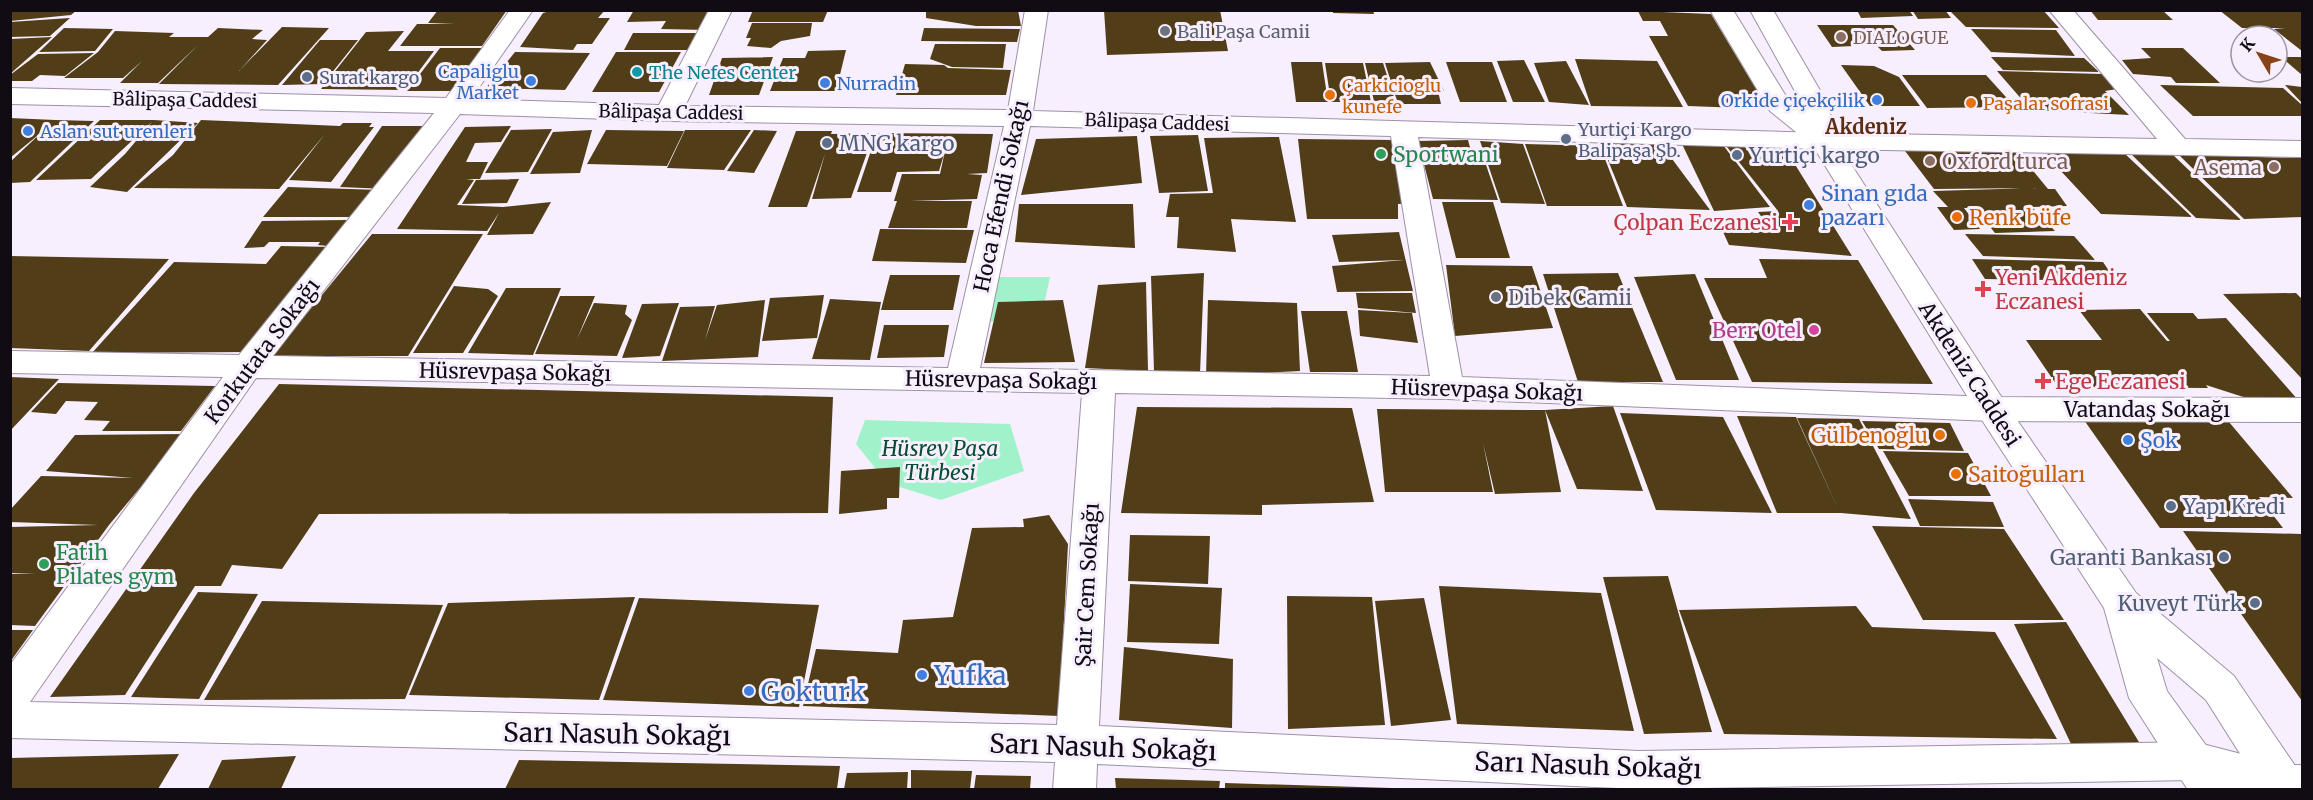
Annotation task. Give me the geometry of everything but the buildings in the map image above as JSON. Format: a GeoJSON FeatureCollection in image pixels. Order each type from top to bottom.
{"type":"FeatureCollection","features":[{"type":"Feature","properties":{"kind":"street","name":"Korkutata Sokağı"},"geometry":{"type":"LineString","coordinates":[[10,698],[247,366],[453,106],[522,10]]}},
{"type":"Feature","properties":{"kind":"street"},"geometry":{"type":"LineString","coordinates":[[668,113],[721,10]]}},
{"type":"Feature","properties":{"kind":"street","name":"Hoca Efendi Sokağı"},"geometry":{"type":"LineString","coordinates":[[961,381],[1019,118],[1037,10]]}},
{"type":"Feature","properties":{"kind":"street","name":"Akdeniz Caddesi"},"geometry":{"type":"LineString","coordinates":[[1721,10],[1779,106],[1822,141],[1992,409],[2122,604],[2220,688],[2291,787]]}},
{"type":"Feature","properties":{"kind":"street","name":"Akdeniz Caddesi"},"geometry":{"type":"LineString","coordinates":[[1761,10],[1815,104],[1822,141]]}},
{"type":"Feature","properties":{"kind":"street"},"geometry":{"type":"LineString","coordinates":[[2060,10],[2178,147]]}},
{"type":"Feature","properties":{"kind":"street","name":"Bâlipaşa Caddesi"},"geometry":{"type":"LineString","coordinates":[[10,96],[668,113],[1019,118],[1822,141],[2302,149]]}},
{"type":"Feature","properties":{"kind":"street"},"geometry":{"type":"LineString","coordinates":[[1403,129],[1448,388]]}},
{"type":"Feature","properties":{"kind":"street","name":"Hüsrevpaşa Sokağı"},"geometry":{"type":"LineString","coordinates":[[10,362],[961,381],[1099,381],[1448,388],[1992,409]]}},
{"type":"Feature","properties":{"kind":"street","name":"Şair Cem Sokağı"},"geometry":{"type":"LineString","coordinates":[[1074,789],[1099,381]]}},
{"type":"Feature","properties":{"kind":"street","name":"Vatandaş Sokağı"},"geometry":{"type":"LineString","coordinates":[[1992,409],[2302,410]]}},
{"type":"Feature","properties":{"kind":"street","name":"Akdeniz Caddesi"},"geometry":{"type":"LineString","coordinates":[[2122,604],[2149,698],[2204,775]]}},
{"type":"Feature","properties":{"kind":"street","name":"Sarı Nasuh Sokağı"},"geometry":{"type":"LineString","coordinates":[[10,720],[1078,744],[1641,780],[2204,775],[2291,787]]}},
{"type":"Feature","properties":{"kind":"green space"},"geometry":{"type":"Polygon","coordinates":[[[989,277],[1050,277],[1040,323],[983,321],[989,277]]]}},
{"type":"Feature","properties":{"kind":"green space","name":"Hüsrev Paşa Türbesi"},"geometry":{"type":"Polygon","coordinates":[[[865,420],[1010,424],[1024,471],[941,500],[887,483],[856,444],[865,420]]]}},
{"type":"Feature","properties":{"kind":"place","name":"Bali Paşa Camii"},"geometry":{"type":"Point","coordinates":[1165,31]}},
{"type":"Feature","properties":{"kind":"place","name":"DIALOGUE"},"geometry":{"type":"Point","coordinates":[1841,37]}},
{"type":"Feature","properties":{"kind":"place","name":"The Nefes Center"},"geometry":{"type":"Point","coordinates":[637,72]}},
{"type":"Feature","properties":{"kind":"place","name":"Surat kargo"},"geometry":{"type":"Point","coordinates":[307,77]}},
{"type":"Feature","properties":{"kind":"place","name":"Capaliglu Market"},"geometry":{"type":"Point","coordinates":[531,81]}},
{"type":"Feature","properties":{"kind":"place","name":"Nurradin"},"geometry":{"type":"Point","coordinates":[825,83]}},
{"type":"Feature","properties":{"kind":"place","name":"Çarkicioglu kunefe"},"geometry":{"type":"Point","coordinates":[1330,95]}},
{"type":"Feature","properties":{"kind":"place","name":"Orkide çiçekçilik"},"geometry":{"type":"Point","coordinates":[1877,100]}},
{"type":"Feature","properties":{"kind":"place","name":"Paşalar sofrasi"},"geometry":{"type":"Point","coordinates":[1971,103]}},
{"type":"Feature","properties":{"kind":"place","name":"Aslan sut urenleri"},"geometry":{"type":"Point","coordinates":[28,131]}},
{"type":"Feature","properties":{"kind":"place","name":"Yurtiçi Kargo Balipaşa Şb."},"geometry":{"type":"Point","coordinates":[1566,139]}},
{"type":"Feature","properties":{"kind":"place","name":"MNG kargo"},"geometry":{"type":"Point","coordinates":[827,143]}},
{"type":"Feature","properties":{"kind":"place","name":"Sportwani"},"geometry":{"type":"Point","coordinates":[1381,154]}},
{"type":"Feature","properties":{"kind":"place","name":"Yurtiçi kargo"},"geometry":{"type":"Point","coordinates":[1737,155]}},
{"type":"Feature","properties":{"kind":"place","name":"Oxford turca"},"geometry":{"type":"Point","coordinates":[1930,161]}},
{"type":"Feature","properties":{"kind":"place","name":"Asema"},"geometry":{"type":"Point","coordinates":[2274,167]}},
{"type":"Feature","properties":{"kind":"place","name":"Sinan gıda pazarı"},"geometry":{"type":"Point","coordinates":[1809,205]}},
{"type":"Feature","properties":{"kind":"place","name":"Renk büfe"},"geometry":{"type":"Point","coordinates":[1957,217]}},
{"type":"Feature","properties":{"kind":"place","name":"Çolpan Eczanesi"},"geometry":{"type":"Point","coordinates":[1790,222]}},
{"type":"Feature","properties":{"kind":"place","name":"Yeni Akdeniz Eczanesi"},"geometry":{"type":"Point","coordinates":[1983,289]}},
{"type":"Feature","properties":{"kind":"place","name":"Dibek Camii"},"geometry":{"type":"Point","coordinates":[1496,297]}},
{"type":"Feature","properties":{"kind":"place","name":"Berr Otel"},"geometry":{"type":"Point","coordinates":[1814,330]}},
{"type":"Feature","properties":{"kind":"place","name":"Ege Eczanesi"},"geometry":{"type":"Point","coordinates":[2043,381]}},
{"type":"Feature","properties":{"kind":"place","name":"Gülbenoğlu"},"geometry":{"type":"Point","coordinates":[1940,435]}},
{"type":"Feature","properties":{"kind":"place","name":"Şok"},"geometry":{"type":"Point","coordinates":[2128,440]}},
{"type":"Feature","properties":{"kind":"place","name":"Saitoğulları"},"geometry":{"type":"Point","coordinates":[1956,474]}},
{"type":"Feature","properties":{"kind":"place","name":"Yapı Kredi"},"geometry":{"type":"Point","coordinates":[2171,506]}},
{"type":"Feature","properties":{"kind":"place","name":"Garanti Bankası"},"geometry":{"type":"Point","coordinates":[2224,557]}},
{"type":"Feature","properties":{"kind":"place","name":"Fatih Pilates gym"},"geometry":{"type":"Point","coordinates":[44,564]}},
{"type":"Feature","properties":{"kind":"place","name":"Kuveyt Türk"},"geometry":{"type":"Point","coordinates":[2255,603]}},
{"type":"Feature","properties":{"kind":"place","name":"Yufka"},"geometry":{"type":"Point","coordinates":[922,675]}},
{"type":"Feature","properties":{"kind":"place","name":"Gokturk"},"geometry":{"type":"Point","coordinates":[749,691]}},
{"type":"Feature","properties":{"kind":"district","name":"Akdeniz"},"geometry":{"type":"Point","coordinates":[1866,126]}}]}
